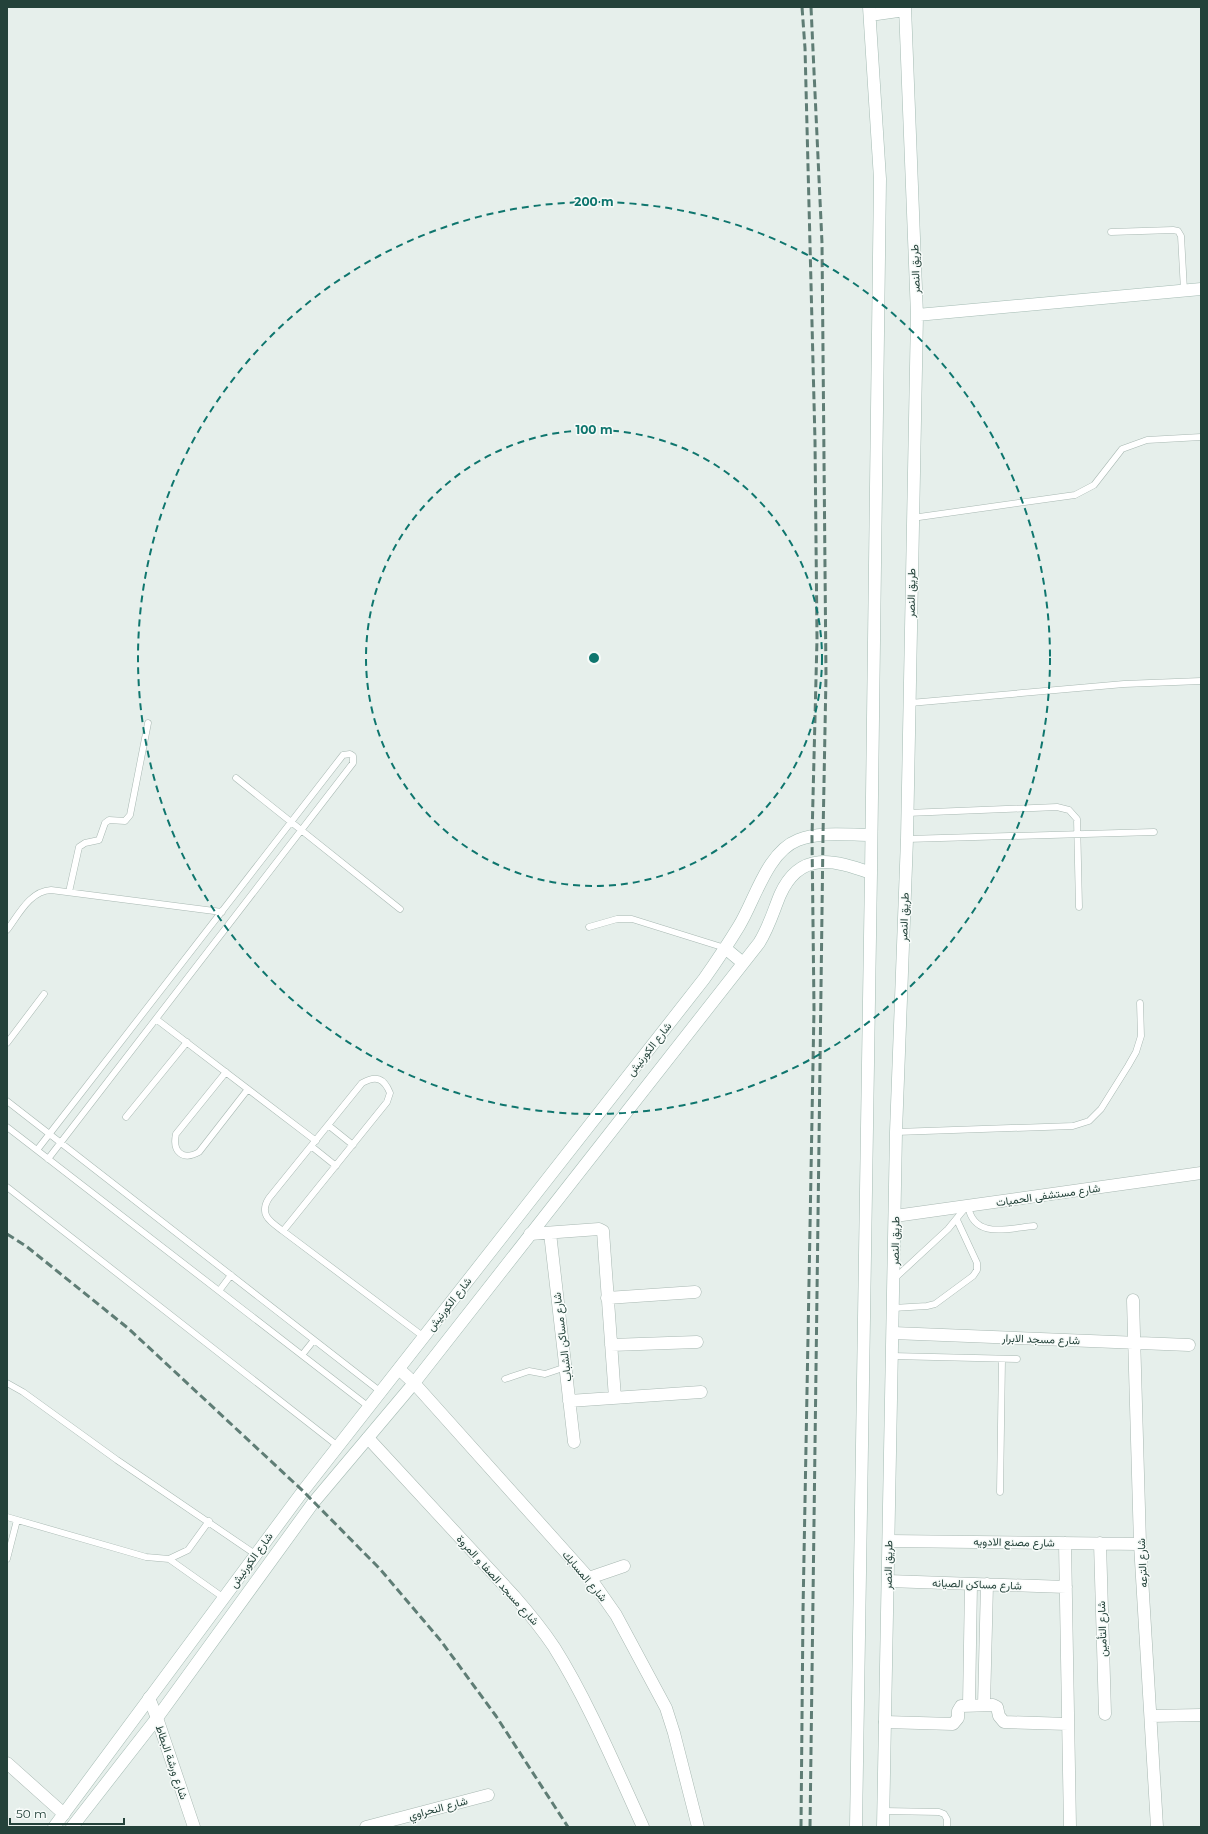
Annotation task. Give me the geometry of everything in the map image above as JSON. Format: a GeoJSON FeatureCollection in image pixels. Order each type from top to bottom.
{"type":"FeatureCollection","features":[{"type":"Feature","properties":{"kind":"main road"},"geometry":{"type":"LineString","coordinates":[[856,1827],[880,179],[870,11],[905,8]]}},
{"type":"Feature","properties":{"kind":"main road","name":"طريق النصر"},"geometry":{"type":"LineString","coordinates":[[883,1827],[896,1132],[907,839],[917,315],[905,8]]}},
{"type":"Feature","properties":{"kind":"main road"},"geometry":{"type":"LineString","coordinates":[[917,315],[1201,289]]}},
{"type":"Feature","properties":{"kind":"main road","name":"شارع الكورنيش"},"geometry":{"type":"LineString","coordinates":[[54,1827],[255,1554],[704,980],[740,925],[766,874],[787,846],[806,837],[871,835]]}},
{"type":"Feature","properties":{"kind":"main road","name":"شارع الكورنيش"},"geometry":{"type":"LineString","coordinates":[[72,1827],[157,1718],[236,1607],[313,1503],[414,1383],[743,964],[765,933],[785,886],[790,878],[808,865],[823,861],[848,865],[871,873]]}},
{"type":"Feature","properties":{"kind":"main road"},"geometry":{"type":"LineString","coordinates":[[725,948],[743,964]]}},
{"type":"Feature","properties":{"kind":"main road","name":"شارع مستشفى الحميات"},"geometry":{"type":"LineString","coordinates":[[895,1216],[1201,1173]]}},
{"type":"Feature","properties":{"kind":"main road"},"geometry":{"type":"LineString","coordinates":[[530,1234],[601,1229],[615,1398]]}},
{"type":"Feature","properties":{"kind":"main road","name":"شارع مساكن الشباب"},"geometry":{"type":"LineString","coordinates":[[550,1233],[574,1442]]}},
{"type":"Feature","properties":{"kind":"main road"},"geometry":{"type":"LineString","coordinates":[[607,1298],[695,1292]]}},
{"type":"Feature","properties":{"kind":"main road","name":"شارع الترعه"},"geometry":{"type":"LineString","coordinates":[[1133,1300],[1140,1544],[1157,1827]]}},
{"type":"Feature","properties":{"kind":"main road","name":"شارع مسجد الابرار"},"geometry":{"type":"LineString","coordinates":[[893,1333],[1189,1345]]}},
{"type":"Feature","properties":{"kind":"main road"},"geometry":{"type":"LineString","coordinates":[[611,1345],[697,1342]]}},
{"type":"Feature","properties":{"kind":"main road","name":"شارع المسابك"},"geometry":{"type":"LineString","coordinates":[[399,1369],[414,1383],[589,1578],[616,1615],[666,1708],[674,1733],[698,1827]]}},
{"type":"Feature","properties":{"kind":"main road"},"geometry":{"type":"LineString","coordinates":[[569,1401],[701,1392]]}},
{"type":"Feature","properties":{"kind":"main road","name":"شارع مسجد الصفا و المروة"},"geometry":{"type":"LineString","coordinates":[[368,1438],[514,1596],[535,1620],[554,1646],[570,1674],[643,1827]]}},
{"type":"Feature","properties":{"kind":"main road","name":"شارع مصنع الادويه"},"geometry":{"type":"LineString","coordinates":[[889,1541],[1140,1544]]}},
{"type":"Feature","properties":{"kind":"main road"},"geometry":{"type":"LineString","coordinates":[[1065,1543],[1070,1827]]}},
{"type":"Feature","properties":{"kind":"main road","name":"شارع التأمين"},"geometry":{"type":"LineString","coordinates":[[1100,1543],[1105,1714]]}},
{"type":"Feature","properties":{"kind":"main road"},"geometry":{"type":"LineString","coordinates":[[255,1554],[268,1563]]}},
{"type":"Feature","properties":{"kind":"main road"},"geometry":{"type":"LineString","coordinates":[[589,1578],[624,1566]]}},
{"type":"Feature","properties":{"kind":"main road","name":"شارع مساكن الصيانه"},"geometry":{"type":"LineString","coordinates":[[888,1581],[1066,1587]]}},
{"type":"Feature","properties":{"kind":"main road"},"geometry":{"type":"LineString","coordinates":[[969,1705],[971,1584]]}},
{"type":"Feature","properties":{"kind":"main road"},"geometry":{"type":"LineString","coordinates":[[984,1705],[987,1584]]}},
{"type":"Feature","properties":{"kind":"main road"},"geometry":{"type":"LineString","coordinates":[[224,1598],[236,1607]]}},
{"type":"Feature","properties":{"kind":"main road","name":"شارع ورشة البطاط"},"geometry":{"type":"LineString","coordinates":[[149,1698],[194,1827]]}},
{"type":"Feature","properties":{"kind":"main road"},"geometry":{"type":"LineString","coordinates":[[885,1722],[953,1724],[958,1718],[959,1708],[961,1706],[993,1705],[998,1707],[999,1716],[1004,1722],[1068,1724]]}},
{"type":"Feature","properties":{"kind":"main road"},"geometry":{"type":"LineString","coordinates":[[1151,1716],[1201,1715]]}},
{"type":"Feature","properties":{"kind":"main road"},"geometry":{"type":"LineString","coordinates":[[7,1763],[64,1814]]}},
{"type":"Feature","properties":{"kind":"main road","name":"شارع النحراوي"},"geometry":{"type":"LineString","coordinates":[[366,1827],[488,1795]]}},
{"type":"Feature","properties":{"kind":"lane"},"geometry":{"type":"LineString","coordinates":[[1111,232],[1178,231],[1181,236],[1184,290]]}},
{"type":"Feature","properties":{"kind":"lane"},"geometry":{"type":"LineString","coordinates":[[912,518],[1075,495],[1094,485],[1122,448],[1147,440],[1201,437]]}},
{"type":"Feature","properties":{"kind":"lane"},"geometry":{"type":"LineString","coordinates":[[910,703],[1124,684],[1201,681]]}},
{"type":"Feature","properties":{"kind":"lane"},"geometry":{"type":"LineString","coordinates":[[69,892],[79,846],[85,842],[94,842],[99,840],[105,823],[109,820],[125,821],[130,815],[148,723]]}},
{"type":"Feature","properties":{"kind":"lane"},"geometry":{"type":"LineString","coordinates":[[37,1150],[343,755],[350,754],[353,756],[353,763],[48,1159]]}},
{"type":"Feature","properties":{"kind":"lane"},"geometry":{"type":"LineString","coordinates":[[236,778],[400,909]]}},
{"type":"Feature","properties":{"kind":"lane"},"geometry":{"type":"LineString","coordinates":[[907,813],[1057,806],[1069,810],[1077,820],[1078,907]]}},
{"type":"Feature","properties":{"kind":"lane"},"geometry":{"type":"LineString","coordinates":[[907,839],[1154,832]]}},
{"type":"Feature","properties":{"kind":"lane"},"geometry":{"type":"LineString","coordinates":[[7,930],[30,900],[43,890],[222,912]]}},
{"type":"Feature","properties":{"kind":"lane"},"geometry":{"type":"LineString","coordinates":[[589,926],[617,919],[632,919],[725,948]]}},
{"type":"Feature","properties":{"kind":"lane"},"geometry":{"type":"LineString","coordinates":[[214,922],[224,930]]}},
{"type":"Feature","properties":{"kind":"lane"},"geometry":{"type":"LineString","coordinates":[[7,1043],[44,994]]}},
{"type":"Feature","properties":{"kind":"lane"},"geometry":{"type":"LineString","coordinates":[[896,1132],[1073,1126],[1089,1121],[1101,1109],[1136,1052],[1141,1036],[1140,1003]]}},
{"type":"Feature","properties":{"kind":"lane"},"geometry":{"type":"LineString","coordinates":[[144,1013],[187,1042],[248,1089],[314,1143],[336,1166]]}},
{"type":"Feature","properties":{"kind":"lane"},"geometry":{"type":"LineString","coordinates":[[126,1117],[187,1042]]}},
{"type":"Feature","properties":{"kind":"lane"},"geometry":{"type":"LineString","coordinates":[[226,1072],[176,1134],[174,1143],[177,1151],[184,1156],[192,1156],[199,1152],[248,1089]]}},
{"type":"Feature","properties":{"kind":"lane"},"geometry":{"type":"LineString","coordinates":[[283,1231],[387,1102],[390,1093],[387,1085],[380,1079],[370,1078],[362,1083],[266,1203],[265,1215],[268,1220],[424,1337]]}},
{"type":"Feature","properties":{"kind":"lane"},"geometry":{"type":"LineString","coordinates":[[7,1101],[381,1392]]}},
{"type":"Feature","properties":{"kind":"lane"},"geometry":{"type":"LineString","coordinates":[[328,1125],[353,1145]]}},
{"type":"Feature","properties":{"kind":"lane"},"geometry":{"type":"LineString","coordinates":[[7,1127],[369,1407]]}},
{"type":"Feature","properties":{"kind":"lane"},"geometry":{"type":"LineString","coordinates":[[7,1187],[338,1446]]}},
{"type":"Feature","properties":{"kind":"lane"},"geometry":{"type":"LineString","coordinates":[[894,1279],[957,1220],[967,1206]]}},
{"type":"Feature","properties":{"kind":"lane"},"geometry":{"type":"LineString","coordinates":[[967,1206],[973,1221],[987,1230],[1034,1226]]}},
{"type":"Feature","properties":{"kind":"lane"},"geometry":{"type":"LineString","coordinates":[[893,1308],[927,1306],[935,1304],[973,1276],[977,1270],[977,1263],[957,1220]]}},
{"type":"Feature","properties":{"kind":"lane"},"geometry":{"type":"LineString","coordinates":[[219,1290],[230,1274]]}},
{"type":"Feature","properties":{"kind":"lane"},"geometry":{"type":"LineString","coordinates":[[302,1355],[314,1340]]}},
{"type":"Feature","properties":{"kind":"lane"},"geometry":{"type":"LineString","coordinates":[[892,1356],[1017,1359]]}},
{"type":"Feature","properties":{"kind":"lane"},"geometry":{"type":"LineString","coordinates":[[1000,1492],[1002,1359]]}},
{"type":"Feature","properties":{"kind":"lane"},"geometry":{"type":"LineString","coordinates":[[505,1380],[529,1371],[545,1374],[566,1367]]}},
{"type":"Feature","properties":{"kind":"lane"},"geometry":{"type":"LineString","coordinates":[[7,1383],[23,1392],[117,1460],[209,1521],[255,1554]]}},
{"type":"Feature","properties":{"kind":"lane"},"geometry":{"type":"LineString","coordinates":[[7,1518],[146,1557],[169,1559],[188,1550],[209,1521]]}},
{"type":"Feature","properties":{"kind":"lane"},"geometry":{"type":"LineString","coordinates":[[7,1559],[17,1520]]}},
{"type":"Feature","properties":{"kind":"lane"},"geometry":{"type":"LineString","coordinates":[[169,1559],[224,1598]]}},
{"type":"Feature","properties":{"kind":"lane"},"geometry":{"type":"LineString","coordinates":[[884,1811],[939,1812],[944,1814],[947,1819],[947,1827]]}},
{"type":"Feature","properties":{"kind":"railway"},"geometry":{"type":"LineString","coordinates":[[801,1827],[803,1611],[814,1009],[812,837],[817,639],[815,441],[805,48],[802,7]]}},
{"type":"Feature","properties":{"kind":"railway"},"geometry":{"type":"LineString","coordinates":[[810,1827],[826,676],[822,243],[811,7]]}},
{"type":"Feature","properties":{"kind":"railway"},"geometry":{"type":"LineString","coordinates":[[7,1234],[26,1246],[129,1329],[303,1491],[380,1569],[441,1641],[496,1716],[568,1827]]}}]}
